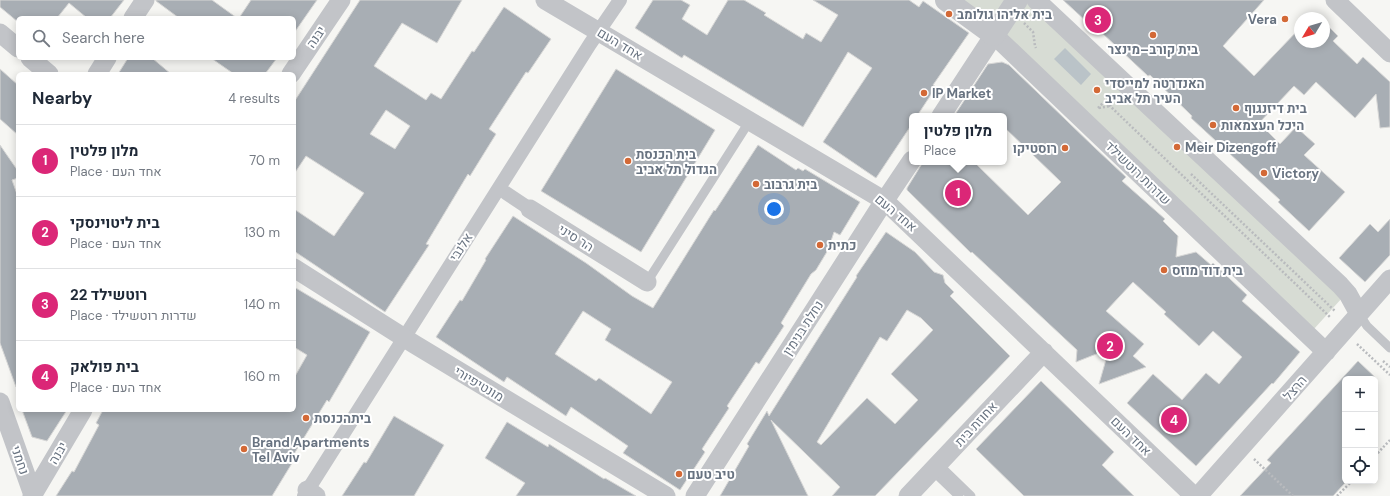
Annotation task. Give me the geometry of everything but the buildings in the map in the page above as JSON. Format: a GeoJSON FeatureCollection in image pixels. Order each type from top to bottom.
{"type":"FeatureCollection","features":[{"type":"Feature","properties":{"kind":"street"},"geometry":{"type":"LineString","coordinates":[[134,16],[145,0]]}},
{"type":"Feature","properties":{"kind":"street","name":"יבנה"},"geometry":{"type":"LineString","coordinates":[[292,72],[341,0]]}},
{"type":"Feature","properties":{"kind":"street","name":"אחד העם"},"geometry":{"type":"LineString","coordinates":[[545,0],[749,122],[885,201],[1194,496]]}},
{"type":"Feature","properties":{"kind":"street","name":"אלנבי"},"geometry":{"type":"LineString","coordinates":[[309,494],[403,338],[598,31],[620,0]]}},
{"type":"Feature","properties":{"kind":"street","name":"שדרות רוטשילד"},"geometry":{"type":"LineString","coordinates":[[946,0],[994,35],[1326,352]]}},
{"type":"Feature","properties":{"kind":"street"},"geometry":{"type":"LineString","coordinates":[[943,113],[1017,0]]}},
{"type":"Feature","properties":{"kind":"street"},"geometry":{"type":"LineString","coordinates":[[1036,0],[1336,280],[1348,294],[1359,314]]}},
{"type":"Feature","properties":{"kind":"street"},"geometry":{"type":"LineString","coordinates":[[1335,0],[1390,53]]}},
{"type":"Feature","properties":{"kind":"street"},"geometry":{"type":"LineString","coordinates":[[0,33],[16,46]]}},
{"type":"Feature","properties":{"kind":"street"},"geometry":{"type":"LineString","coordinates":[[32,60],[47,72]]}},
{"type":"Feature","properties":{"kind":"street"},"geometry":{"type":"LineString","coordinates":[[98,72],[106,60]]}},
{"type":"Feature","properties":{"kind":"street","name":"נחלת בנימין"},"geometry":{"type":"LineString","coordinates":[[695,496],[909,165]]}},
{"type":"Feature","properties":{"kind":"street","name":"הר סיני"},"geometry":{"type":"LineString","coordinates":[[506,193],[647,282]]}},
{"type":"Feature","properties":{"kind":"street","name":"מונטיפיורי"},"geometry":{"type":"LineString","coordinates":[[296,269],[479,388],[666,496]]}},
{"type":"Feature","properties":{"kind":"street","name":"הרצל"},"geometry":{"type":"LineString","coordinates":[[1198,496],[1390,278]]}},
{"type":"Feature","properties":{"kind":"street","name":"אחוזת בית"},"geometry":{"type":"LineString","coordinates":[[908,496],[1044,352]]}},
{"type":"Feature","properties":{"kind":"street","name":"נחמני"},"geometry":{"type":"LineString","coordinates":[[0,402],[33,496]]}},
{"type":"Feature","properties":{"kind":"street","name":"יבנה"},"geometry":{"type":"LineString","coordinates":[[33,496],[82,412]]}},
{"type":"Feature","properties":{"kind":"lane"},"geometry":{"type":"LineString","coordinates":[[647,282],[749,122]]}},
{"type":"Feature","properties":{"kind":"lane"},"geometry":{"type":"LineString","coordinates":[[1359,314],[1367,326],[1390,348]]}},
{"type":"Feature","properties":{"kind":"lane"},"geometry":{"type":"LineString","coordinates":[[935,467],[959,496]]}},
{"type":"Feature","properties":{"kind":"lane"},"geometry":{"type":"LineString","coordinates":[[935,467],[971,496]]}},
{"type":"Feature","properties":{"kind":"path"},"geometry":{"type":"LineString","coordinates":[[1024,23],[1033,32]]}},
{"type":"Feature","properties":{"kind":"path"},"geometry":{"type":"LineString","coordinates":[[1115,91],[1110,106],[1098,108],[1115,91]]}},
{"type":"Feature","properties":{"kind":"path"},"geometry":{"type":"LineString","coordinates":[[1110,106],[1390,375]]}},
{"type":"Feature","properties":{"kind":"path"},"geometry":{"type":"LineString","coordinates":[[1378,453],[1390,440]]}},
{"type":"Feature","properties":{"kind":"path"},"geometry":{"type":"LineString","coordinates":[[1241,448],[1293,496]]}},
{"type":"Feature","properties":{"kind":"path"},"geometry":{"type":"LineString","coordinates":[[1337,496],[1349,484]]}},
{"type":"Feature","properties":{"kind":"shaded area"},"geometry":{"type":"Polygon","coordinates":[[[960,0],[1026,0],[1342,298],[1314,329],[960,0]]]}},
{"type":"Feature","properties":{"kind":"shaded area"},"geometry":{"type":"Polygon","coordinates":[[[1065,48],[1091,74],[1081,85],[1054,59],[1065,48]]]}},
{"type":"Feature","properties":{"kind":"place","name":"בית אליהו גולומב"},"geometry":{"type":"Point","coordinates":[949,14]}},
{"type":"Feature","properties":{"kind":"place","name":"Vera"},"geometry":{"type":"Point","coordinates":[1285,19]}},
{"type":"Feature","properties":{"kind":"place","name":"רוטשילד 22"},"geometry":{"type":"Point","coordinates":[1098,20]}},
{"type":"Feature","properties":{"kind":"place","name":"בית קורב–מינצר"},"geometry":{"type":"Point","coordinates":[1153,35]}},
{"type":"Feature","properties":{"kind":"place","name":"האנדרטה למייסדי העיר תל אביב"},"geometry":{"type":"Point","coordinates":[1097,90]}},
{"type":"Feature","properties":{"kind":"place","name":"IP Market"},"geometry":{"type":"Point","coordinates":[924,93]}},
{"type":"Feature","properties":{"kind":"place","name":"בית דיזנגוף"},"geometry":{"type":"Point","coordinates":[1236,108]}},
{"type":"Feature","properties":{"kind":"place","name":"היכל העצמאות"},"geometry":{"type":"Point","coordinates":[1213,125]}},
{"type":"Feature","properties":{"kind":"place","name":"Meir Dizengoff"},"geometry":{"type":"Point","coordinates":[1177,147]}},
{"type":"Feature","properties":{"kind":"place","name":"רוסטיקו"},"geometry":{"type":"Point","coordinates":[1065,148]}},
{"type":"Feature","properties":{"kind":"place","name":"בית הכנסת הגדול תל אביב"},"geometry":{"type":"Point","coordinates":[628,161]}},
{"type":"Feature","properties":{"kind":"place","name":"Victory"},"geometry":{"type":"Point","coordinates":[1264,173]}},
{"type":"Feature","properties":{"kind":"place","name":"בית גרבוב"},"geometry":{"type":"Point","coordinates":[756,184]}},
{"type":"Feature","properties":{"kind":"place","name":"מלון פלטין"},"geometry":{"type":"Point","coordinates":[958,193]}},
{"type":"Feature","properties":{"kind":"place","name":"כתית"},"geometry":{"type":"Point","coordinates":[820,245]}},
{"type":"Feature","properties":{"kind":"place","name":"בית דוד מוזס"},"geometry":{"type":"Point","coordinates":[1164,270]}},
{"type":"Feature","properties":{"kind":"place","name":"בית ליטוינסקי"},"geometry":{"type":"Point","coordinates":[1110,346]}},
{"type":"Feature","properties":{"kind":"place","name":"ביתהכנסת"},"geometry":{"type":"Point","coordinates":[306,418]}},
{"type":"Feature","properties":{"kind":"place","name":"בית פולאק"},"geometry":{"type":"Point","coordinates":[1174,420]}},
{"type":"Feature","properties":{"kind":"place","name":"Brand Apartments Tel Aviv"},"geometry":{"type":"Point","coordinates":[244,449]}},
{"type":"Feature","properties":{"kind":"place","name":"טיב טעם"},"geometry":{"type":"Point","coordinates":[679,474]}}]}
